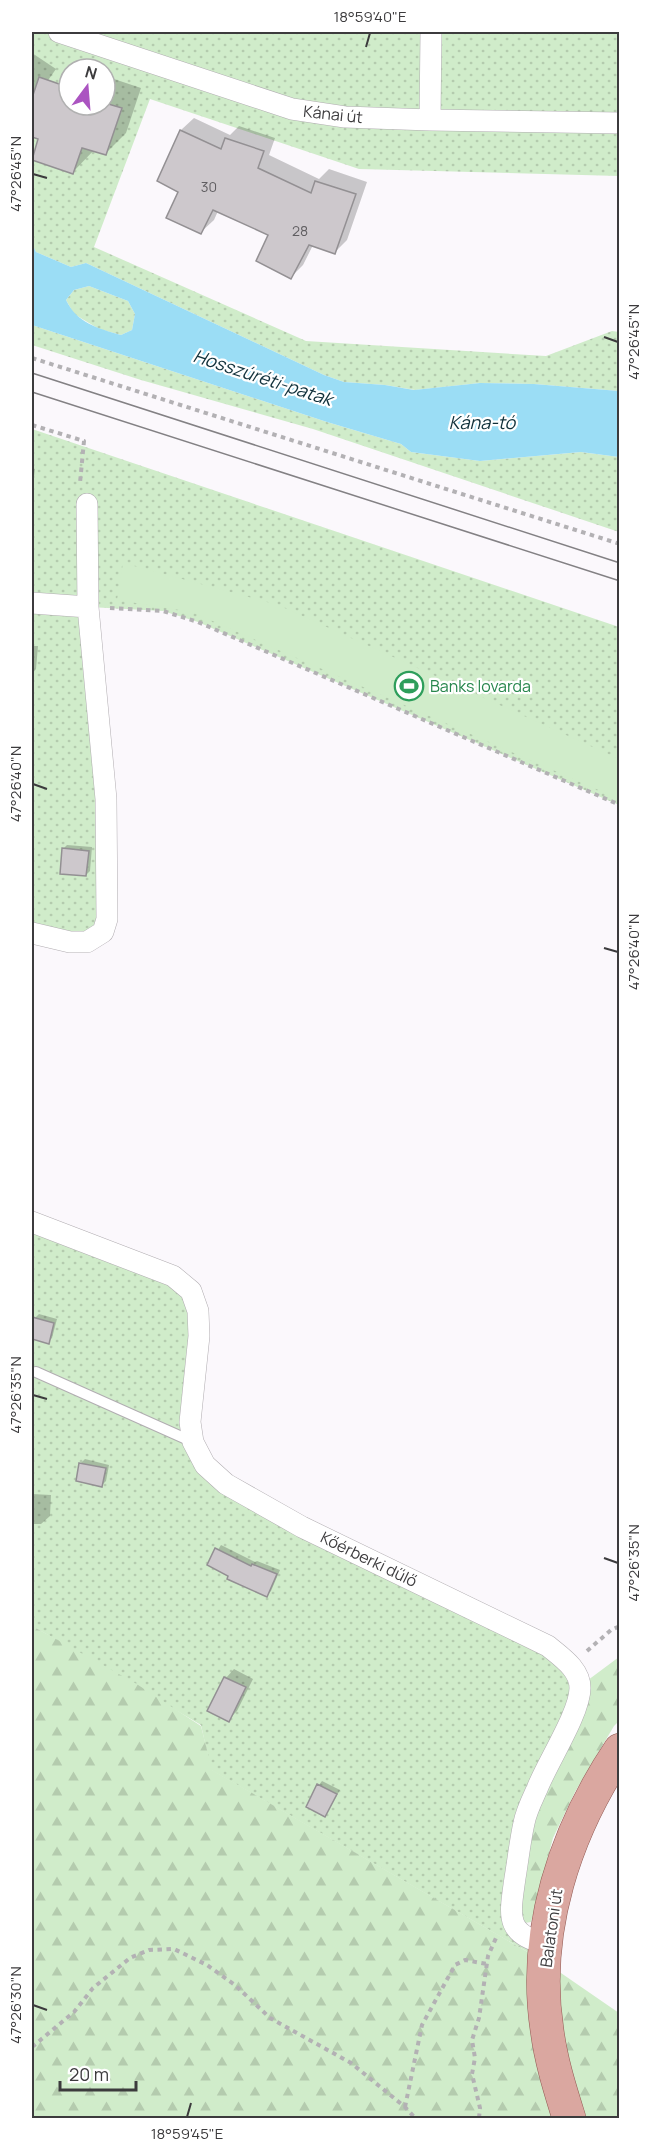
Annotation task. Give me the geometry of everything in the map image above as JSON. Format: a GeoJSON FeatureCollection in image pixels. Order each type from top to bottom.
{"type":"FeatureCollection","features":[{"type":"Feature","properties":{"kind":"main road","name":"Balatoni út"},"geometry":{"type":"LineString","coordinates":[[569,2118],[555,2073],[546,2028],[544,1995],[546,1944],[559,1871],[579,1820],[605,1772],[620,1750]]}},
{"type":"Feature","properties":{"kind":"street","name":"Kánai út"},"geometry":{"type":"LineString","coordinates":[[59,32],[292,109],[345,117],[620,123]]}},
{"type":"Feature","properties":{"kind":"street"},"geometry":{"type":"LineString","coordinates":[[430,120],[431,32]]}},
{"type":"Feature","properties":{"kind":"street"},"geometry":{"type":"LineString","coordinates":[[32,933],[70,942],[87,942],[103,932],[107,919],[106,799],[88,607],[87,504]]}},
{"type":"Feature","properties":{"kind":"street"},"geometry":{"type":"LineString","coordinates":[[32,603],[88,607]]}},
{"type":"Feature","properties":{"kind":"street","name":"Kőérberki dűlő"},"geometry":{"type":"LineString","coordinates":[[32,1222],[173,1276],[191,1291],[198,1311],[199,1336],[190,1422],[194,1442],[205,1465],[226,1484],[302,1527],[548,1646],[571,1665]]}},
{"type":"Feature","properties":{"kind":"street"},"geometry":{"type":"LineString","coordinates":[[546,1944],[529,1940],[518,1933],[513,1925],[512,1899],[524,1821],[538,1786],[578,1703],[580,1686],[571,1665]]}},
{"type":"Feature","properties":{"kind":"lane"},"geometry":{"type":"LineString","coordinates":[[36,1372],[54,1378],[194,1442]]}},
{"type":"Feature","properties":{"kind":"path"},"geometry":{"type":"LineString","coordinates":[[32,358],[620,544]]}},
{"type":"Feature","properties":{"kind":"path"},"geometry":{"type":"LineString","coordinates":[[32,425],[84,441],[78,496],[87,504]]}},
{"type":"Feature","properties":{"kind":"path"},"geometry":{"type":"LineString","coordinates":[[88,607],[163,611],[198,622],[620,805]]}},
{"type":"Feature","properties":{"kind":"path"},"geometry":{"type":"LineString","coordinates":[[571,1665],[611,1630],[620,1626]]}},
{"type":"Feature","properties":{"kind":"path"},"geometry":{"type":"LineString","coordinates":[[479,2118],[480,2108],[472,2074],[475,2058],[472,2040],[479,2018],[487,1964],[498,1933]]}},
{"type":"Feature","properties":{"kind":"path"},"geometry":{"type":"LineString","coordinates":[[32,2047],[74,2012],[93,1988],[130,1958],[149,1950],[174,1949],[207,1965],[235,1984],[270,2018],[351,2063],[405,2107],[415,2118]]}},
{"type":"Feature","properties":{"kind":"path"},"geometry":{"type":"LineString","coordinates":[[405,2107],[422,2025],[455,1965],[465,1960],[487,1964]]}},
{"type":"Feature","properties":{"kind":"green space"},"geometry":{"type":"Polygon","coordinates":[[[32,32],[619,32],[619,176],[359,169],[150,99],[94,247],[306,341],[546,356],[612,331],[619,332],[619,391],[534,384],[480,383],[415,390],[344,382],[324,375],[86,263],[71,267],[36,252],[32,244],[32,32]]]}},
{"type":"Feature","properties":{"kind":"green space"},"geometry":{"type":"Polygon","coordinates":[[[89,286],[128,301],[135,314],[132,330],[121,335],[99,329],[74,314],[66,300],[74,290],[89,286]]]}},
{"type":"Feature","properties":{"kind":"green space"},"geometry":{"type":"Polygon","coordinates":[[[32,325],[401,444],[411,452],[480,461],[581,452],[619,457],[619,532],[313,429],[141,380],[32,345],[32,325]]]}},
{"type":"Feature","properties":{"kind":"green space"},"geometry":{"type":"Polygon","coordinates":[[[32,429],[619,627],[619,805],[198,622],[163,611],[89,607],[103,932],[32,933],[32,429]]]}},
{"type":"Feature","properties":{"kind":"green space","name":"Banks lovarda"},"geometry":{"type":"Polygon","coordinates":[[[123,563],[278,605],[619,759],[619,799],[192,612],[117,600],[123,563]]]}},
{"type":"Feature","properties":{"kind":"green space"},"geometry":{"type":"Polygon","coordinates":[[[32,1222],[191,1291],[190,1422],[205,1465],[548,1646],[580,1686],[512,1899],[545,1962],[211,1770],[201,1725],[36,1628],[32,1628],[32,1222]]]}},
{"type":"Feature","properties":{"kind":"green space"},"geometry":{"type":"Polygon","coordinates":[[[32,1628],[36,1628],[135,1683],[201,1726],[212,1770],[545,1962],[619,2013],[619,2118],[32,2118],[32,1628]]]}},
{"type":"Feature","properties":{"kind":"green space"},"geometry":{"type":"Polygon","coordinates":[[[619,1657],[619,1721],[575,1792],[553,1838],[531,1922],[513,1925],[524,1821],[580,1686],[619,1657]]]}},
{"type":"Feature","properties":{"kind":"water","name":"Kána-tó"},"geometry":{"type":"Polygon","coordinates":[[[32,244],[36,252],[71,267],[86,263],[324,375],[344,382],[414,390],[480,383],[534,384],[619,391],[619,457],[581,452],[480,461],[411,452],[401,444],[32,325],[32,244]],[[89,286],[74,290],[66,300],[76,314],[89,324],[121,335],[132,330],[135,314],[128,301],[89,286]]]}},
{"type":"Feature","properties":{"kind":"building"},"geometry":{"type":"Polygon","coordinates":[[[39,77],[57,83],[57,117],[117,117],[117,107],[122,108],[106,155],[82,148],[73,174],[32,160],[38,139],[32,137],[32,98],[39,77]]]}},
{"type":"Feature","properties":{"kind":"building"},"geometry":{"type":"Polygon","coordinates":[[[180,130],[221,149],[225,138],[264,151],[258,168],[311,193],[315,181],[356,194],[335,254],[309,245],[291,279],[256,261],[268,235],[213,210],[201,234],[166,218],[178,192],[157,181],[180,130]]]}},
{"type":"Feature","properties":{"kind":"building"},"geometry":{"type":"Polygon","coordinates":[[[62,848],[89,851],[86,876],[60,874],[62,848]]]}},
{"type":"Feature","properties":{"kind":"building"},"geometry":{"type":"Polygon","coordinates":[[[32,1317],[54,1323],[49,1344],[32,1339],[32,1317]]]}},
{"type":"Feature","properties":{"kind":"building"},"geometry":{"type":"Polygon","coordinates":[[[79,1463],[106,1468],[102,1487],[76,1481],[79,1463]]]}},
{"type":"Feature","properties":{"kind":"building"},"geometry":{"type":"Polygon","coordinates":[[[215,1548],[251,1566],[252,1564],[277,1574],[267,1597],[227,1579],[228,1576],[207,1565],[215,1548]]]}},
{"type":"Feature","properties":{"kind":"building"},"geometry":{"type":"Polygon","coordinates":[[[224,1677],[246,1687],[229,1722],[207,1711],[224,1677]]]}},
{"type":"Feature","properties":{"kind":"building"},"geometry":{"type":"Polygon","coordinates":[[[317,1784],[337,1794],[325,1817],[306,1807],[317,1784]]]}},
{"type":"Feature","properties":{"kind":"tram line"},"geometry":{"type":"LineString","coordinates":[[32,373],[620,563]]}},
{"type":"Feature","properties":{"kind":"tram line"},"geometry":{"type":"LineString","coordinates":[[32,392],[620,581]]}},
{"type":"Feature","properties":{"kind":"place","name":"Banks lovarda"},"geometry":{"type":"Point","coordinates":[409,686]}},
{"type":"Feature","properties":{"kind":"water label","name":"Hosszúréti-patak"},"geometry":{"type":"Point","coordinates":[263,377]}}]}
